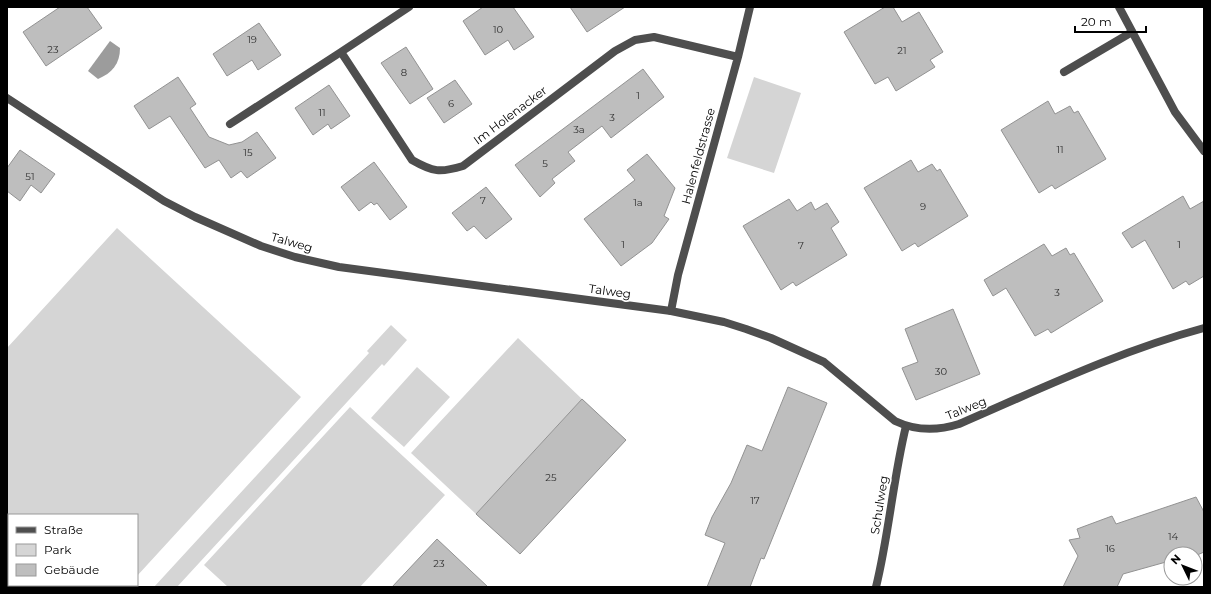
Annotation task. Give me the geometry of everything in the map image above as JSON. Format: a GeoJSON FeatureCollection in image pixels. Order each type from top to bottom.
{"type":"FeatureCollection","features":[{"type":"Feature","properties":{"kind":"street"},"geometry":{"type":"LineString","coordinates":[[230,124],[409,7]]}},
{"type":"Feature","properties":{"kind":"street","name":"Halenfeldstrasse"},"geometry":{"type":"LineString","coordinates":[[670,311],[678,275],[750,7]]}},
{"type":"Feature","properties":{"kind":"street"},"geometry":{"type":"LineString","coordinates":[[1119,7],[1175,112],[1204,151]]}},
{"type":"Feature","properties":{"kind":"street"},"geometry":{"type":"LineString","coordinates":[[1064,72],[1132,32]]}},
{"type":"Feature","properties":{"kind":"street","name":"Im Holenacker"},"geometry":{"type":"LineString","coordinates":[[341,52],[412,160],[438,172],[463,166],[614,51],[635,40],[654,37],[738,56]]}},
{"type":"Feature","properties":{"kind":"street","name":"Talweg"},"geometry":{"type":"LineString","coordinates":[[7,98],[164,201],[227,232],[295,257],[339,267],[670,311],[724,322],[771,338],[833,368],[895,421],[906,426],[943,429],[960,424],[1115,357],[1167,338],[1204,328]]}},
{"type":"Feature","properties":{"kind":"street","name":"Schulweg"},"geometry":{"type":"LineString","coordinates":[[876,587],[882,562],[898,459],[906,426]]}},
{"type":"Feature","properties":{"kind":"green space"},"geometry":{"type":"Polygon","coordinates":[[[754,77],[801,93],[774,173],[727,158],[754,77]]]}},
{"type":"Feature","properties":{"kind":"green space"},"geometry":{"type":"Polygon","coordinates":[[[117,228],[301,397],[138,575],[138,514],[8,514],[8,586],[128,586],[127,587],[7,587],[7,348],[117,228]]]}},
{"type":"Feature","properties":{"kind":"green space"},"geometry":{"type":"Polygon","coordinates":[[[391,325],[407,340],[384,366],[382,364],[177,587],[154,587],[369,353],[367,351],[391,325]]]}},
{"type":"Feature","properties":{"kind":"green space"},"geometry":{"type":"Polygon","coordinates":[[[518,338],[582,399],[476,514],[411,453],[518,338]]]}},
{"type":"Feature","properties":{"kind":"green space"},"geometry":{"type":"Polygon","coordinates":[[[417,367],[450,397],[404,447],[371,418],[417,367]]]}},
{"type":"Feature","properties":{"kind":"green space"},"geometry":{"type":"Polygon","coordinates":[[[350,407],[445,495],[360,587],[228,587],[204,565],[350,407]]]}},
{"type":"Feature","properties":{"kind":"shaded area"},"geometry":{"type":"Polygon","coordinates":[[[110,41],[120,48],[119,59],[111,71],[98,79],[88,71],[110,41]]]}},
{"type":"Feature","properties":{"kind":"building"},"geometry":{"type":"Polygon","coordinates":[[[60,7],[87,7],[102,28],[46,66],[23,32],[60,7]]]}},
{"type":"Feature","properties":{"kind":"building"},"geometry":{"type":"Polygon","coordinates":[[[483,7],[513,7],[534,37],[514,50],[508,40],[485,55],[463,21],[483,7]]]}},
{"type":"Feature","properties":{"kind":"building"},"geometry":{"type":"Polygon","coordinates":[[[570,7],[625,7],[587,32],[570,7]]]}},
{"type":"Feature","properties":{"kind":"building"},"geometry":{"type":"Polygon","coordinates":[[[885,7],[893,7],[902,22],[919,12],[943,52],[930,60],[935,67],[896,91],[888,77],[875,84],[844,32],[885,7]]]}},
{"type":"Feature","properties":{"kind":"building"},"geometry":{"type":"Polygon","coordinates":[[[259,23],[281,55],[258,70],[252,60],[227,76],[213,54],[259,23]]]}},
{"type":"Feature","properties":{"kind":"building"},"geometry":{"type":"Polygon","coordinates":[[[406,47],[433,89],[410,104],[381,63],[406,47]]]}},
{"type":"Feature","properties":{"kind":"building"},"geometry":{"type":"Polygon","coordinates":[[[643,69],[664,97],[611,138],[602,126],[568,152],[575,161],[552,179],[555,183],[540,197],[515,165],[643,69]]]}},
{"type":"Feature","properties":{"kind":"building"},"geometry":{"type":"Polygon","coordinates":[[[178,77],[196,104],[190,108],[209,137],[229,145],[242,142],[257,132],[276,158],[247,178],[241,171],[231,178],[219,160],[205,168],[170,116],[149,129],[134,106],[178,77]]]}},
{"type":"Feature","properties":{"kind":"building"},"geometry":{"type":"Polygon","coordinates":[[[455,80],[472,104],[444,123],[427,98],[455,80]]]}},
{"type":"Feature","properties":{"kind":"building"},"geometry":{"type":"Polygon","coordinates":[[[329,85],[350,116],[331,129],[328,124],[313,135],[295,108],[329,85]]]}},
{"type":"Feature","properties":{"kind":"building"},"geometry":{"type":"Polygon","coordinates":[[[1048,101],[1055,114],[1070,106],[1074,113],[1078,111],[1106,159],[1055,189],[1052,185],[1039,193],[1001,130],[1048,101]]]}},
{"type":"Feature","properties":{"kind":"building"},"geometry":{"type":"Polygon","coordinates":[[[20,150],[55,174],[41,193],[31,185],[20,201],[7,191],[7,168],[20,150]]]}},
{"type":"Feature","properties":{"kind":"building"},"geometry":{"type":"Polygon","coordinates":[[[647,154],[675,188],[664,216],[669,219],[652,243],[621,266],[584,219],[635,180],[627,170],[647,154]]]}},
{"type":"Feature","properties":{"kind":"building"},"geometry":{"type":"Polygon","coordinates":[[[911,160],[918,172],[932,164],[937,171],[940,169],[968,216],[918,247],[915,243],[902,251],[864,188],[911,160]]]}},
{"type":"Feature","properties":{"kind":"building"},"geometry":{"type":"Polygon","coordinates":[[[374,162],[407,207],[390,220],[377,203],[374,205],[371,202],[359,211],[341,187],[374,162]]]}},
{"type":"Feature","properties":{"kind":"building"},"geometry":{"type":"Polygon","coordinates":[[[486,187],[512,219],[486,239],[474,226],[467,231],[452,213],[486,187]]]}},
{"type":"Feature","properties":{"kind":"building"},"geometry":{"type":"Polygon","coordinates":[[[1183,196],[1190,209],[1204,201],[1204,276],[1189,285],[1186,281],[1173,289],[1145,240],[1132,248],[1122,233],[1183,196]]]}},
{"type":"Feature","properties":{"kind":"building"},"geometry":{"type":"Polygon","coordinates":[[[789,199],[797,211],[811,202],[815,210],[827,203],[839,222],[831,228],[847,255],[796,286],[793,282],[781,290],[743,226],[789,199]]]}},
{"type":"Feature","properties":{"kind":"building"},"geometry":{"type":"Polygon","coordinates":[[[1044,244],[1052,256],[1066,248],[1070,255],[1074,253],[1103,301],[1051,333],[1048,329],[1035,336],[1006,288],[993,296],[984,280],[1044,244]]]}},
{"type":"Feature","properties":{"kind":"building"},"geometry":{"type":"Polygon","coordinates":[[[953,309],[980,374],[916,400],[902,368],[918,362],[905,329],[953,309]]]}},
{"type":"Feature","properties":{"kind":"building"},"geometry":{"type":"Polygon","coordinates":[[[788,387],[827,403],[764,559],[761,558],[750,587],[707,587],[725,543],[705,535],[712,517],[731,483],[747,445],[762,451],[788,387]]]}},
{"type":"Feature","properties":{"kind":"building"},"geometry":{"type":"Polygon","coordinates":[[[582,399],[626,440],[520,554],[476,514],[582,399]]]}},
{"type":"Feature","properties":{"kind":"building"},"geometry":{"type":"Polygon","coordinates":[[[1196,497],[1204,512],[1204,552],[1203,546],[1163,546],[1163,563],[1123,574],[1117,587],[1063,587],[1078,556],[1069,540],[1080,538],[1077,529],[1112,516],[1116,524],[1196,497]]]}},
{"type":"Feature","properties":{"kind":"building"},"geometry":{"type":"Polygon","coordinates":[[[437,539],[488,587],[392,587],[437,539]]]}}]}
